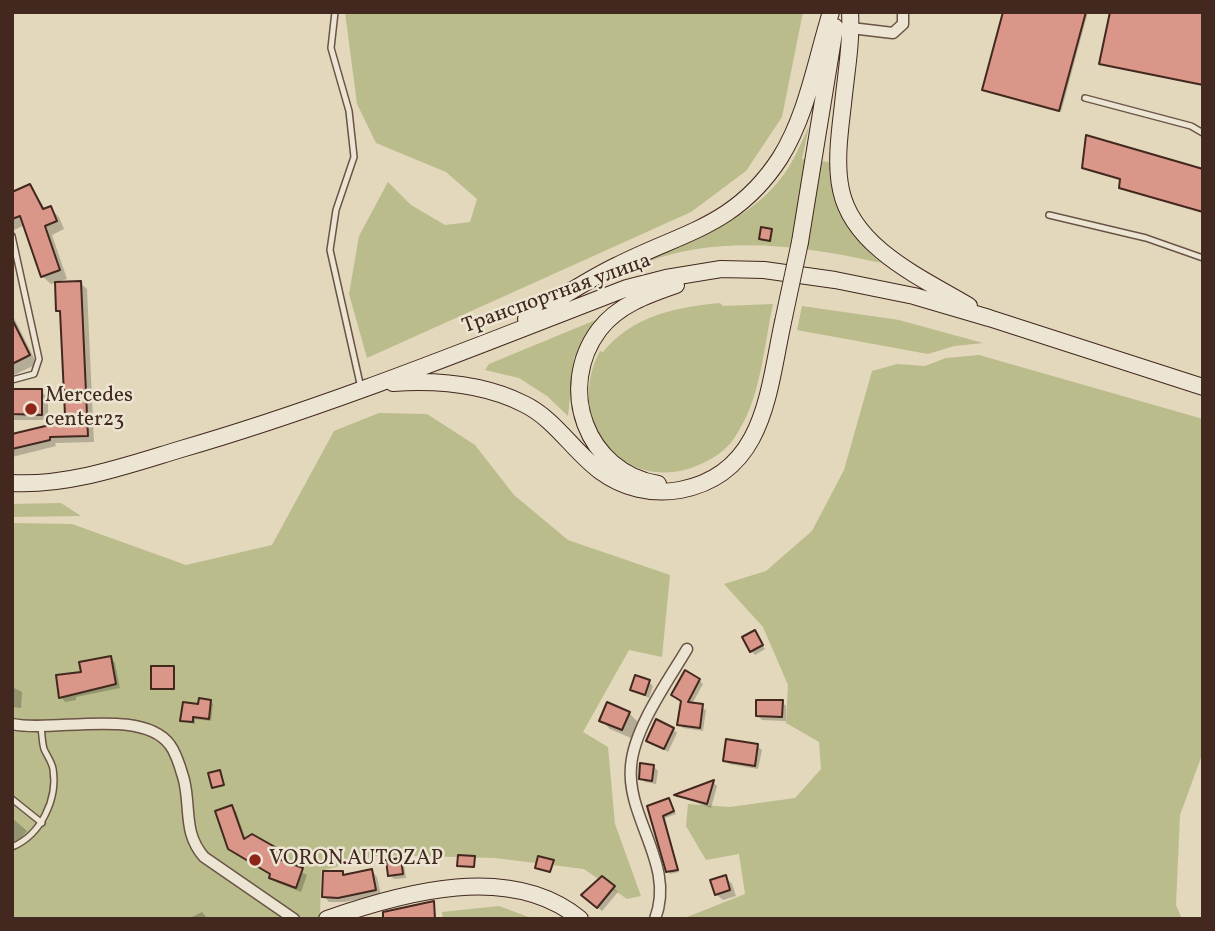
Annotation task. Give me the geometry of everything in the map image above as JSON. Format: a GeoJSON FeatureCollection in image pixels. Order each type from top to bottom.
{"type":"FeatureCollection","features":[{"type":"Feature","properties":{"kind":"main road"},"geometry":{"type":"LineString","coordinates":[[488,341],[618,265],[721,219],[757,185],[779,159],[797,125],[831,12]]}},
{"type":"Feature","properties":{"kind":"main road"},"geometry":{"type":"LineString","coordinates":[[369,388],[425,382],[493,391],[526,404],[556,428],[580,454],[618,482],[655,492],[699,486],[732,468],[755,435],[783,321],[800,242],[837,12]]}},
{"type":"Feature","properties":{"kind":"main road"},"geometry":{"type":"LineString","coordinates":[[850,20],[839,158],[840,188],[849,213],[861,232],[896,261],[989,317]]}},
{"type":"Feature","properties":{"kind":"main road","name":"Транспортная улица"},"geometry":{"type":"LineString","coordinates":[[12,483],[60,481],[219,439],[369,388],[627,288],[721,269],[764,270],[835,280],[914,296],[989,317],[1203,387]]}},
{"type":"Feature","properties":{"kind":"main road"},"geometry":{"type":"LineString","coordinates":[[699,486],[652,483],[614,467],[601,455],[586,427],[580,407],[581,383],[590,343],[613,315],[650,294],[721,269]]}},
{"type":"Feature","properties":{"kind":"main road"},"geometry":{"type":"LineString","coordinates":[[327,919],[413,894],[473,887],[546,896],[580,919]]}},
{"type":"Feature","properties":{"kind":"street"},"geometry":{"type":"LineString","coordinates":[[850,20],[893,33],[903,24],[904,12]]}},
{"type":"Feature","properties":{"kind":"street"},"geometry":{"type":"LineString","coordinates":[[655,919],[660,897],[658,865],[631,786],[631,764],[637,743],[656,701],[687,649]]}},
{"type":"Feature","properties":{"kind":"street"},"geometry":{"type":"LineString","coordinates":[[12,724],[41,727],[103,723],[141,729],[160,736],[170,744],[185,783],[187,823],[194,846],[204,857],[294,919]]}},
{"type":"Feature","properties":{"kind":"lane"},"geometry":{"type":"LineString","coordinates":[[335,12],[331,48],[349,111],[354,157],[336,210],[330,250],[369,388]]}},
{"type":"Feature","properties":{"kind":"lane"},"geometry":{"type":"LineString","coordinates":[[1085,98],[1191,127],[1203,133]]}},
{"type":"Feature","properties":{"kind":"lane"},"geometry":{"type":"LineString","coordinates":[[1049,215],[1146,238],[1203,258]]}},
{"type":"Feature","properties":{"kind":"lane"},"geometry":{"type":"LineString","coordinates":[[12,236],[39,359],[34,374],[12,380]]}},
{"type":"Feature","properties":{"kind":"lane"},"geometry":{"type":"LineString","coordinates":[[12,847],[24,842],[41,823],[54,790],[53,766],[44,748],[41,727]]}},
{"type":"Feature","properties":{"kind":"lane"},"geometry":{"type":"LineString","coordinates":[[12,799],[41,823]]}},
{"type":"Feature","properties":{"kind":"green space"},"geometry":{"type":"Polygon","coordinates":[[[345,12],[803,12],[782,117],[746,171],[691,212],[367,358],[349,294],[359,236],[388,182],[411,205],[445,225],[470,222],[477,199],[446,172],[376,143],[357,104],[345,12]]]}},
{"type":"Feature","properties":{"kind":"green space"},"geometry":{"type":"Polygon","coordinates":[[[809,126],[802,159],[838,163],[846,206],[854,230],[869,252],[881,263],[823,252],[764,246],[705,248],[647,262],[646,260],[726,224],[762,198],[790,165],[809,126]]]}},
{"type":"Feature","properties":{"kind":"green space"},"geometry":{"type":"Polygon","coordinates":[[[720,303],[723,306],[773,304],[757,387],[738,432],[727,447],[714,457],[675,472],[650,471],[627,463],[609,448],[596,427],[589,404],[590,378],[600,351],[603,352],[627,330],[656,316],[687,307],[720,303]]]}},
{"type":"Feature","properties":{"kind":"green space"},"geometry":{"type":"Polygon","coordinates":[[[802,306],[899,320],[983,343],[954,346],[928,354],[797,330],[802,306]]]}},
{"type":"Feature","properties":{"kind":"green space"},"geometry":{"type":"Polygon","coordinates":[[[600,320],[574,358],[568,416],[547,396],[519,378],[485,370],[489,364],[600,320]]]}},
{"type":"Feature","properties":{"kind":"green space"},"geometry":{"type":"Polygon","coordinates":[[[979,355],[1203,419],[1203,752],[1180,815],[1176,905],[1182,919],[682,919],[745,894],[739,854],[706,860],[686,826],[688,804],[730,807],[795,798],[821,769],[819,742],[786,723],[788,685],[763,627],[724,584],[766,571],[812,531],[844,470],[872,371],[897,364],[925,366],[946,358],[979,355]]]}},
{"type":"Feature","properties":{"kind":"green space"},"geometry":{"type":"Polygon","coordinates":[[[379,413],[427,414],[475,445],[514,495],[568,540],[670,575],[662,657],[629,650],[583,732],[608,747],[615,824],[641,896],[627,899],[584,869],[495,858],[380,855],[321,871],[320,919],[12,919],[12,523],[72,524],[186,565],[272,545],[334,431],[379,413]]]}},
{"type":"Feature","properties":{"kind":"green space"},"geometry":{"type":"Polygon","coordinates":[[[61,503],[81,516],[12,517],[12,504],[61,503]]]}},
{"type":"Feature","properties":{"kind":"green space"},"geometry":{"type":"Polygon","coordinates":[[[499,906],[534,919],[443,919],[442,912],[499,906]]]}},
{"type":"Feature","properties":{"kind":"building"},"geometry":{"type":"Polygon","coordinates":[[[1003,12],[1086,12],[1059,111],[982,90],[1003,12]]]}},
{"type":"Feature","properties":{"kind":"building"},"geometry":{"type":"Polygon","coordinates":[[[1110,12],[1203,12],[1203,85],[1099,64],[1110,12]]]}},
{"type":"Feature","properties":{"kind":"building"},"geometry":{"type":"Polygon","coordinates":[[[1086,135],[1203,169],[1203,212],[1119,188],[1120,179],[1082,168],[1086,135]]]}},
{"type":"Feature","properties":{"kind":"building"},"geometry":{"type":"Polygon","coordinates":[[[30,184],[43,209],[51,206],[57,221],[45,226],[60,270],[41,277],[20,216],[12,219],[12,192],[30,184]]]}},
{"type":"Feature","properties":{"kind":"building"},"geometry":{"type":"Polygon","coordinates":[[[761,227],[772,229],[770,241],[759,239],[761,227]]]}},
{"type":"Feature","properties":{"kind":"building"},"geometry":{"type":"Polygon","coordinates":[[[81,281],[87,415],[65,415],[60,311],[56,311],[55,282],[81,281]]]}},
{"type":"Feature","properties":{"kind":"building"},"geometry":{"type":"Polygon","coordinates":[[[12,319],[30,355],[12,364],[12,319]]]}},
{"type":"Feature","properties":{"kind":"building"},"geometry":{"type":"Polygon","coordinates":[[[12,389],[42,389],[42,415],[12,414],[12,389]]]}},
{"type":"Feature","properties":{"kind":"building"},"geometry":{"type":"Polygon","coordinates":[[[87,416],[88,436],[50,437],[50,440],[12,449],[12,434],[87,416]]]}},
{"type":"Feature","properties":{"kind":"building"},"geometry":{"type":"Polygon","coordinates":[[[755,630],[763,645],[750,652],[742,637],[755,630]]]}},
{"type":"Feature","properties":{"kind":"building"},"geometry":{"type":"Polygon","coordinates":[[[111,656],[116,684],[59,698],[56,675],[81,672],[79,662],[111,656]]]}},
{"type":"Feature","properties":{"kind":"building"},"geometry":{"type":"Polygon","coordinates":[[[151,666],[174,666],[174,689],[151,689],[151,666]]]}},
{"type":"Feature","properties":{"kind":"building"},"geometry":{"type":"Polygon","coordinates":[[[685,670],[700,679],[688,702],[703,704],[700,728],[677,725],[681,701],[671,695],[685,670]]]}},
{"type":"Feature","properties":{"kind":"building"},"geometry":{"type":"Polygon","coordinates":[[[635,675],[650,680],[645,695],[630,690],[635,675]]]}},
{"type":"Feature","properties":{"kind":"building"},"geometry":{"type":"Polygon","coordinates":[[[199,698],[211,700],[209,719],[193,717],[193,722],[180,721],[183,702],[198,704],[199,698]]]}},
{"type":"Feature","properties":{"kind":"building"},"geometry":{"type":"Polygon","coordinates":[[[756,700],[783,700],[782,717],[756,716],[756,700]]]}},
{"type":"Feature","properties":{"kind":"building"},"geometry":{"type":"Polygon","coordinates":[[[607,702],[630,712],[622,730],[599,721],[607,702]]]}},
{"type":"Feature","properties":{"kind":"building"},"geometry":{"type":"Polygon","coordinates":[[[656,719],[674,728],[664,749],[646,741],[656,719]]]}},
{"type":"Feature","properties":{"kind":"building"},"geometry":{"type":"Polygon","coordinates":[[[726,739],[758,744],[755,766],[723,761],[726,739]]]}},
{"type":"Feature","properties":{"kind":"building"},"geometry":{"type":"Polygon","coordinates":[[[640,763],[654,765],[652,781],[639,779],[640,763]]]}},
{"type":"Feature","properties":{"kind":"building"},"geometry":{"type":"Polygon","coordinates":[[[220,770],[224,785],[212,788],[208,773],[220,770]]]}},
{"type":"Feature","properties":{"kind":"building"},"geometry":{"type":"Polygon","coordinates":[[[714,780],[707,804],[674,795],[714,780]]]}},
{"type":"Feature","properties":{"kind":"building"},"geometry":{"type":"Polygon","coordinates":[[[669,798],[674,811],[663,816],[678,870],[666,872],[647,806],[669,798]]]}},
{"type":"Feature","properties":{"kind":"building"},"geometry":{"type":"Polygon","coordinates":[[[232,805],[244,839],[252,834],[275,847],[271,856],[303,868],[296,888],[269,878],[270,874],[228,849],[215,811],[232,805]]]}},
{"type":"Feature","properties":{"kind":"building"},"geometry":{"type":"Polygon","coordinates":[[[458,855],[475,856],[474,867],[457,866],[458,855]]]}},
{"type":"Feature","properties":{"kind":"building"},"geometry":{"type":"Polygon","coordinates":[[[538,856],[554,860],[550,872],[535,868],[538,856]]]}},
{"type":"Feature","properties":{"kind":"building"},"geometry":{"type":"Polygon","coordinates":[[[401,858],[403,874],[388,876],[386,860],[401,858]]]}},
{"type":"Feature","properties":{"kind":"building"},"geometry":{"type":"Polygon","coordinates":[[[372,869],[376,890],[338,898],[322,897],[323,871],[343,871],[343,875],[372,869]]]}},
{"type":"Feature","properties":{"kind":"building"},"geometry":{"type":"Polygon","coordinates":[[[726,875],[730,890],[715,895],[710,880],[726,875]]]}},
{"type":"Feature","properties":{"kind":"building"},"geometry":{"type":"Polygon","coordinates":[[[602,876],[615,886],[597,908],[581,895],[602,876]]]}},
{"type":"Feature","properties":{"kind":"building"},"geometry":{"type":"Polygon","coordinates":[[[434,901],[435,919],[383,919],[383,912],[434,901]]]}},
{"type":"Feature","properties":{"kind":"place","name":"Mercedes center23"},"geometry":{"type":"Point","coordinates":[31,409]}},
{"type":"Feature","properties":{"kind":"place","name":"VORON.AUTOZAP"},"geometry":{"type":"Point","coordinates":[255,860]}}]}
